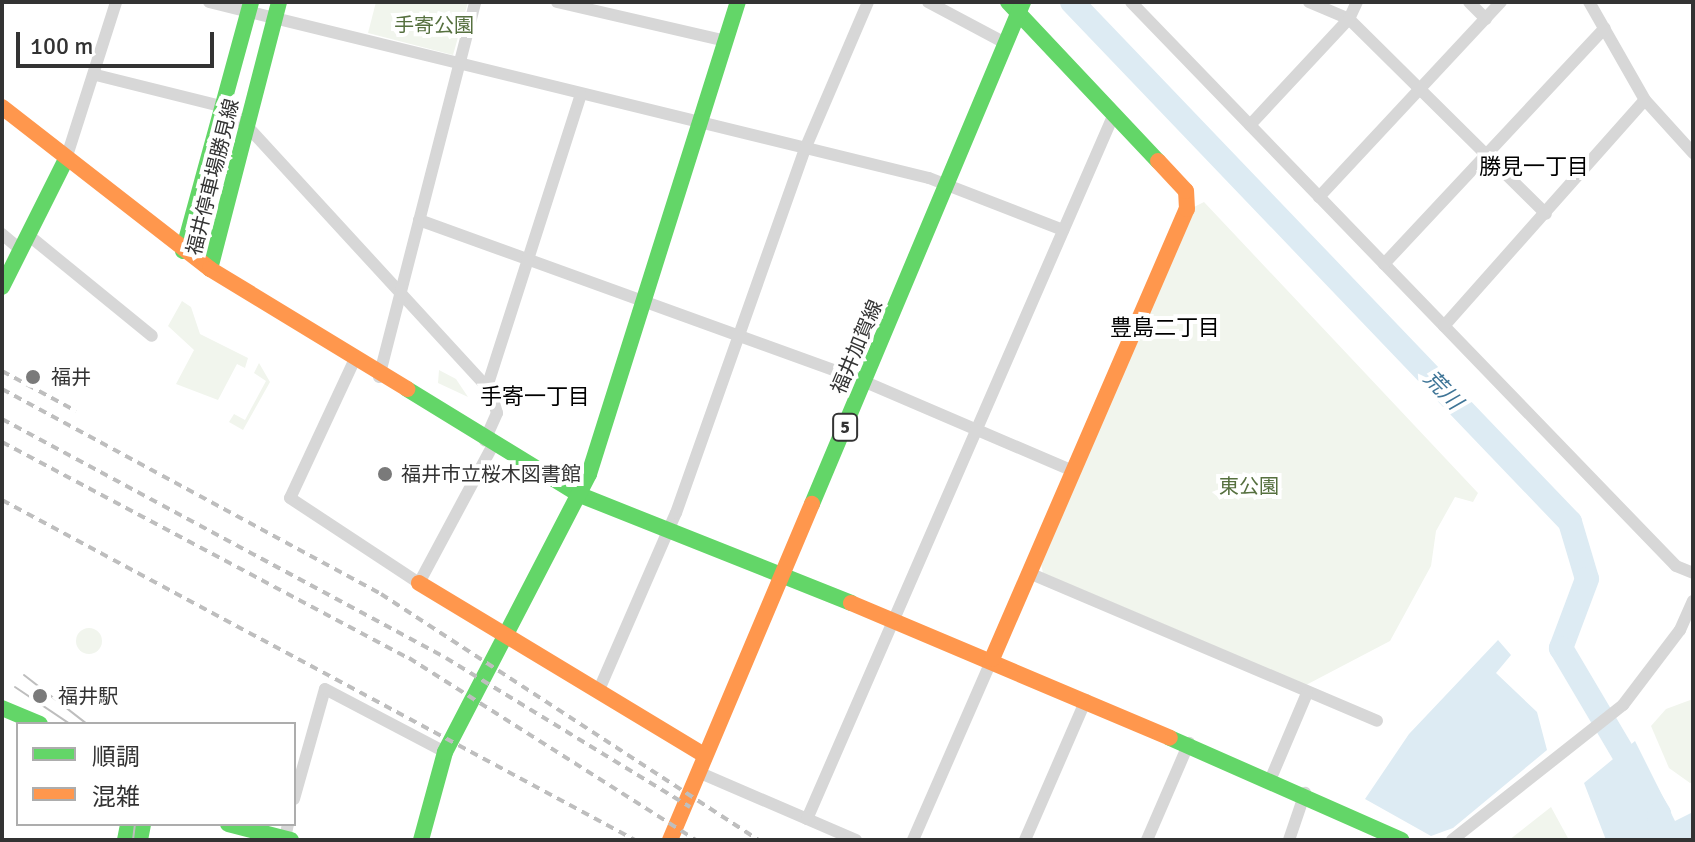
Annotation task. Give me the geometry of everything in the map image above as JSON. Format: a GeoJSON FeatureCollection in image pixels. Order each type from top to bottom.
{"type":"FeatureCollection","features":[{"type":"Feature","properties":{"kind":"street"},"geometry":{"type":"LineString","coordinates":[[2,287],[66,159],[96,75],[116,2]]}},
{"type":"Feature","properties":{"kind":"street"},"geometry":{"type":"LineString","coordinates":[[209,2],[249,7],[274,20],[947,183],[1063,230]]}},
{"type":"Feature","properties":{"kind":"street","name":"福井停車場勝見線"},"geometry":{"type":"LineString","coordinates":[[210,269],[279,2]]}},
{"type":"Feature","properties":{"kind":"street"},"geometry":{"type":"LineString","coordinates":[[379,377],[475,2]]}},
{"type":"Feature","properties":{"kind":"street"},"geometry":{"type":"LineString","coordinates":[[557,2],[726,41]]}},
{"type":"Feature","properties":{"kind":"street"},"geometry":{"type":"LineString","coordinates":[[421,840],[445,752],[580,495],[738,2]]}},
{"type":"Feature","properties":{"kind":"street"},"geometry":{"type":"LineString","coordinates":[[598,692],[668,533],[741,339],[805,149],[868,2]]}},
{"type":"Feature","properties":{"kind":"street"},"geometry":{"type":"LineString","coordinates":[[928,2],[1005,43]]}},
{"type":"Feature","properties":{"kind":"street"},"geometry":{"type":"LineString","coordinates":[[1131,2],[1148,8],[1250,125],[1319,197],[1676,566],[1693,573]]}},
{"type":"Feature","properties":{"kind":"street"},"geometry":{"type":"LineString","coordinates":[[1309,2],[1349,19],[1546,214]]}},
{"type":"Feature","properties":{"kind":"street"},"geometry":{"type":"LineString","coordinates":[[1250,125],[1349,19],[1357,2]]}},
{"type":"Feature","properties":{"kind":"street"},"geometry":{"type":"LineString","coordinates":[[1469,2],[1486,19]]}},
{"type":"Feature","properties":{"kind":"street"},"geometry":{"type":"LineString","coordinates":[[1319,197],[1501,2]]}},
{"type":"Feature","properties":{"kind":"street"},"geometry":{"type":"LineString","coordinates":[[1589,2],[1645,100],[1693,153]]}},
{"type":"Feature","properties":{"kind":"street"},"geometry":{"type":"LineString","coordinates":[[913,840],[1187,209],[1186,191],[1017,6]]}},
{"type":"Feature","properties":{"kind":"street","name":"福井加賀線"},"geometry":{"type":"LineString","coordinates":[[670,840],[947,183],[1005,43],[1017,6]]}},
{"type":"Feature","properties":{"kind":"street","name":"福井停車場勝見線"},"geometry":{"type":"LineString","coordinates":[[183,251],[249,7]]}},
{"type":"Feature","properties":{"kind":"street"},"geometry":{"type":"LineString","coordinates":[[1384,264],[1605,28]]}},
{"type":"Feature","properties":{"kind":"street"},"geometry":{"type":"LineString","coordinates":[[96,75],[224,107],[246,125],[487,387],[497,409],[489,443],[419,583]]}},
{"type":"Feature","properties":{"kind":"street"},"geometry":{"type":"LineString","coordinates":[[487,387],[581,95]]}},
{"type":"Feature","properties":{"kind":"street"},"geometry":{"type":"LineString","coordinates":[[1444,326],[1645,100]]}},
{"type":"Feature","properties":{"kind":"street"},"geometry":{"type":"LineString","coordinates":[[2,107],[183,251],[379,377],[580,495],[780,579],[992,659],[1305,793],[1401,840]]}},
{"type":"Feature","properties":{"kind":"street"},"geometry":{"type":"LineString","coordinates":[[807,819],[896,622],[1114,114]]}},
{"type":"Feature","properties":{"kind":"street"},"geometry":{"type":"LineString","coordinates":[[419,220],[863,381],[1073,471]]}},
{"type":"Feature","properties":{"kind":"street"},"geometry":{"type":"LineString","coordinates":[[2,234],[24,241],[152,336]]}},
{"type":"Feature","properties":{"kind":"street"},"geometry":{"type":"LineString","coordinates":[[354,361],[290,498],[504,637],[704,755]]}},
{"type":"Feature","properties":{"kind":"street"},"geometry":{"type":"LineString","coordinates":[[1029,573],[1377,721]]}},
{"type":"Feature","properties":{"kind":"street"},"geometry":{"type":"LineString","coordinates":[[1452,840],[1623,705],[1680,630],[1693,601]]}},
{"type":"Feature","properties":{"kind":"street"},"geometry":{"type":"LineString","coordinates":[[296,792],[325,689],[445,752]]}},
{"type":"Feature","properties":{"kind":"street"},"geometry":{"type":"LineString","coordinates":[[1271,778],[1307,693]]}},
{"type":"Feature","properties":{"kind":"street"},"geometry":{"type":"LineString","coordinates":[[1025,840],[1086,700]]}},
{"type":"Feature","properties":{"kind":"street"},"geometry":{"type":"LineString","coordinates":[[2,708],[35,722]]}},
{"type":"Feature","properties":{"kind":"street"},"geometry":{"type":"LineString","coordinates":[[1147,840],[1189,743]]}},
{"type":"Feature","properties":{"kind":"street"},"geometry":{"type":"LineString","coordinates":[[698,772],[856,840]]}},
{"type":"Feature","properties":{"kind":"street"},"geometry":{"type":"LineString","coordinates":[[1289,840],[1305,793]]}},
{"type":"Feature","properties":{"kind":"street"},"geometry":{"type":"LineString","coordinates":[[240,826],[288,834]]}},
{"type":"Feature","properties":{"kind":"green space","name":"手寄公園"},"geometry":{"type":"Polygon","coordinates":[[[376,2],[468,2],[453,55],[368,33],[376,2]]]}},
{"type":"Feature","properties":{"kind":"green space","name":"東公園"},"geometry":{"type":"Polygon","coordinates":[[[1204,202],[1478,493],[1473,502],[1455,497],[1436,531],[1431,566],[1390,641],[1306,685],[1043,573],[1041,564],[1194,207],[1204,202]]]}},
{"type":"Feature","properties":{"kind":"green space"},"geometry":{"type":"Polygon","coordinates":[[[182,301],[191,307],[200,334],[248,358],[245,368],[237,364],[218,400],[176,384],[194,350],[168,326],[182,301]]]}},
{"type":"Feature","properties":{"kind":"green space"},"geometry":{"type":"Polygon","coordinates":[[[259,363],[270,382],[243,430],[229,422],[234,414],[245,420],[266,381],[254,373],[259,363]]]}},
{"type":"Feature","properties":{"kind":"green space"},"geometry":{"type":"Polygon","coordinates":[[[439,370],[456,379],[468,397],[438,383],[439,370]]]}},
{"type":"Feature","properties":{"kind":"green space"},"geometry":{"type":"Polygon","coordinates":[[[89,628],[98,632],[102,641],[98,650],[89,654],[80,650],[76,641],[80,632],[89,628]]]}},
{"type":"Feature","properties":{"kind":"green space"},"geometry":{"type":"Polygon","coordinates":[[[1693,699],[1693,782],[1690,783],[1669,768],[1651,726],[1666,709],[1693,699]]]}},
{"type":"Feature","properties":{"kind":"green space"},"geometry":{"type":"Polygon","coordinates":[[[1551,807],[1569,840],[1509,840],[1551,807]]]}},
{"type":"Feature","properties":{"kind":"shaded area"},"geometry":{"type":"Polygon","coordinates":[[[1498,640],[1511,655],[1496,673],[1537,712],[1547,750],[1453,828],[1431,836],[1365,799],[1409,734],[1498,640]]]}},
{"type":"Feature","properties":{"kind":"shaded area"},"geometry":{"type":"Polygon","coordinates":[[[1635,741],[1675,821],[1693,812],[1693,840],[1606,840],[1584,783],[1635,741]]]}},
{"type":"Feature","properties":{"kind":"waterway","name":"荒川"},"geometry":{"type":"LineString","coordinates":[[1072,2],[1570,522],[1587,579],[1561,648],[1659,814],[1661,840]]}},
{"type":"Feature","properties":{"kind":"tram line"},"geometry":{"type":"LineString","coordinates":[[24,675],[84,722]]}},
{"type":"Feature","properties":{"kind":"tram line"},"geometry":{"type":"LineString","coordinates":[[15,687],[67,722]]}},
{"type":"Feature","properties":{"kind":"tram line"},"geometry":{"type":"LineString","coordinates":[[133,840],[135,826]]}},
{"type":"Feature","properties":{"kind":"railway"},"geometry":{"type":"LineString","coordinates":[[2,371],[76,411]]}},
{"type":"Feature","properties":{"kind":"railway"},"geometry":{"type":"LineString","coordinates":[[2,389],[381,594],[759,840]]}},
{"type":"Feature","properties":{"kind":"railway"},"geometry":{"type":"LineString","coordinates":[[2,419],[446,658],[690,807]]}},
{"type":"Feature","properties":{"kind":"railway"},"geometry":{"type":"LineString","coordinates":[[2,442],[409,658],[696,840]]}},
{"type":"Feature","properties":{"kind":"railway"},"geometry":{"type":"LineString","coordinates":[[2,500],[635,840]]}},
{"type":"Feature","properties":{"kind":"traffic: fast"},"geometry":{"type":"LineString","coordinates":[[183,251],[251,2]]}},
{"type":"Feature","properties":{"kind":"traffic: fast"},"geometry":{"type":"LineString","coordinates":[[210,269],[279,2]]}},
{"type":"Feature","properties":{"kind":"traffic: fast"},"geometry":{"type":"LineString","coordinates":[[421,840],[445,752],[589,474],[738,2]]}},
{"type":"Feature","properties":{"kind":"traffic: fast"},"geometry":{"type":"LineString","coordinates":[[1008,2],[1158,161]]}},
{"type":"Feature","properties":{"kind":"traffic: fast"},"geometry":{"type":"LineString","coordinates":[[812,504],[1023,2]]}},
{"type":"Feature","properties":{"kind":"traffic: fast"},"geometry":{"type":"LineString","coordinates":[[2,287],[66,159]]}},
{"type":"Feature","properties":{"kind":"traffic: fast"},"geometry":{"type":"LineString","coordinates":[[407,389],[580,495],[851,603]]}},
{"type":"Feature","properties":{"kind":"traffic: fast"},"geometry":{"type":"LineString","coordinates":[[2,708],[35,722]]}},
{"type":"Feature","properties":{"kind":"traffic: fast"},"geometry":{"type":"LineString","coordinates":[[1170,738],[1401,840]]}},
{"type":"Feature","properties":{"kind":"traffic: fast"},"geometry":{"type":"LineString","coordinates":[[125,840],[128,826]]}},
{"type":"Feature","properties":{"kind":"traffic: fast"},"geometry":{"type":"LineString","coordinates":[[140,840],[143,826]]}},
{"type":"Feature","properties":{"kind":"traffic: fast"},"geometry":{"type":"LineString","coordinates":[[236,826],[291,840]]}},
{"type":"Feature","properties":{"kind":"traffic: slow"},"geometry":{"type":"LineString","coordinates":[[2,107],[210,269],[407,389]]}},
{"type":"Feature","properties":{"kind":"traffic: slow"},"geometry":{"type":"LineString","coordinates":[[992,659],[1187,209],[1186,191],[1158,161]]}},
{"type":"Feature","properties":{"kind":"traffic: slow"},"geometry":{"type":"LineString","coordinates":[[670,840],[812,504]]}},
{"type":"Feature","properties":{"kind":"traffic: slow"},"geometry":{"type":"LineString","coordinates":[[419,583],[704,755]]}},
{"type":"Feature","properties":{"kind":"traffic: slow"},"geometry":{"type":"LineString","coordinates":[[851,603],[1170,738]]}},
{"type":"Feature","properties":{"kind":"place","name":"福井"},"geometry":{"type":"Point","coordinates":[33,377]}},
{"type":"Feature","properties":{"kind":"place","name":"福井市立桜木図書館"},"geometry":{"type":"Point","coordinates":[385,474]}},
{"type":"Feature","properties":{"kind":"place","name":"福井駅"},"geometry":{"type":"Point","coordinates":[40,696]}},
{"type":"Feature","properties":{"kind":"district","name":"勝見一丁目"},"geometry":{"type":"Point","coordinates":[1534,167]}},
{"type":"Feature","properties":{"kind":"district","name":"豊島二丁目"},"geometry":{"type":"Point","coordinates":[1165,328]}},
{"type":"Feature","properties":{"kind":"district","name":"手寄一丁目"},"geometry":{"type":"Point","coordinates":[535,397]}}]}
